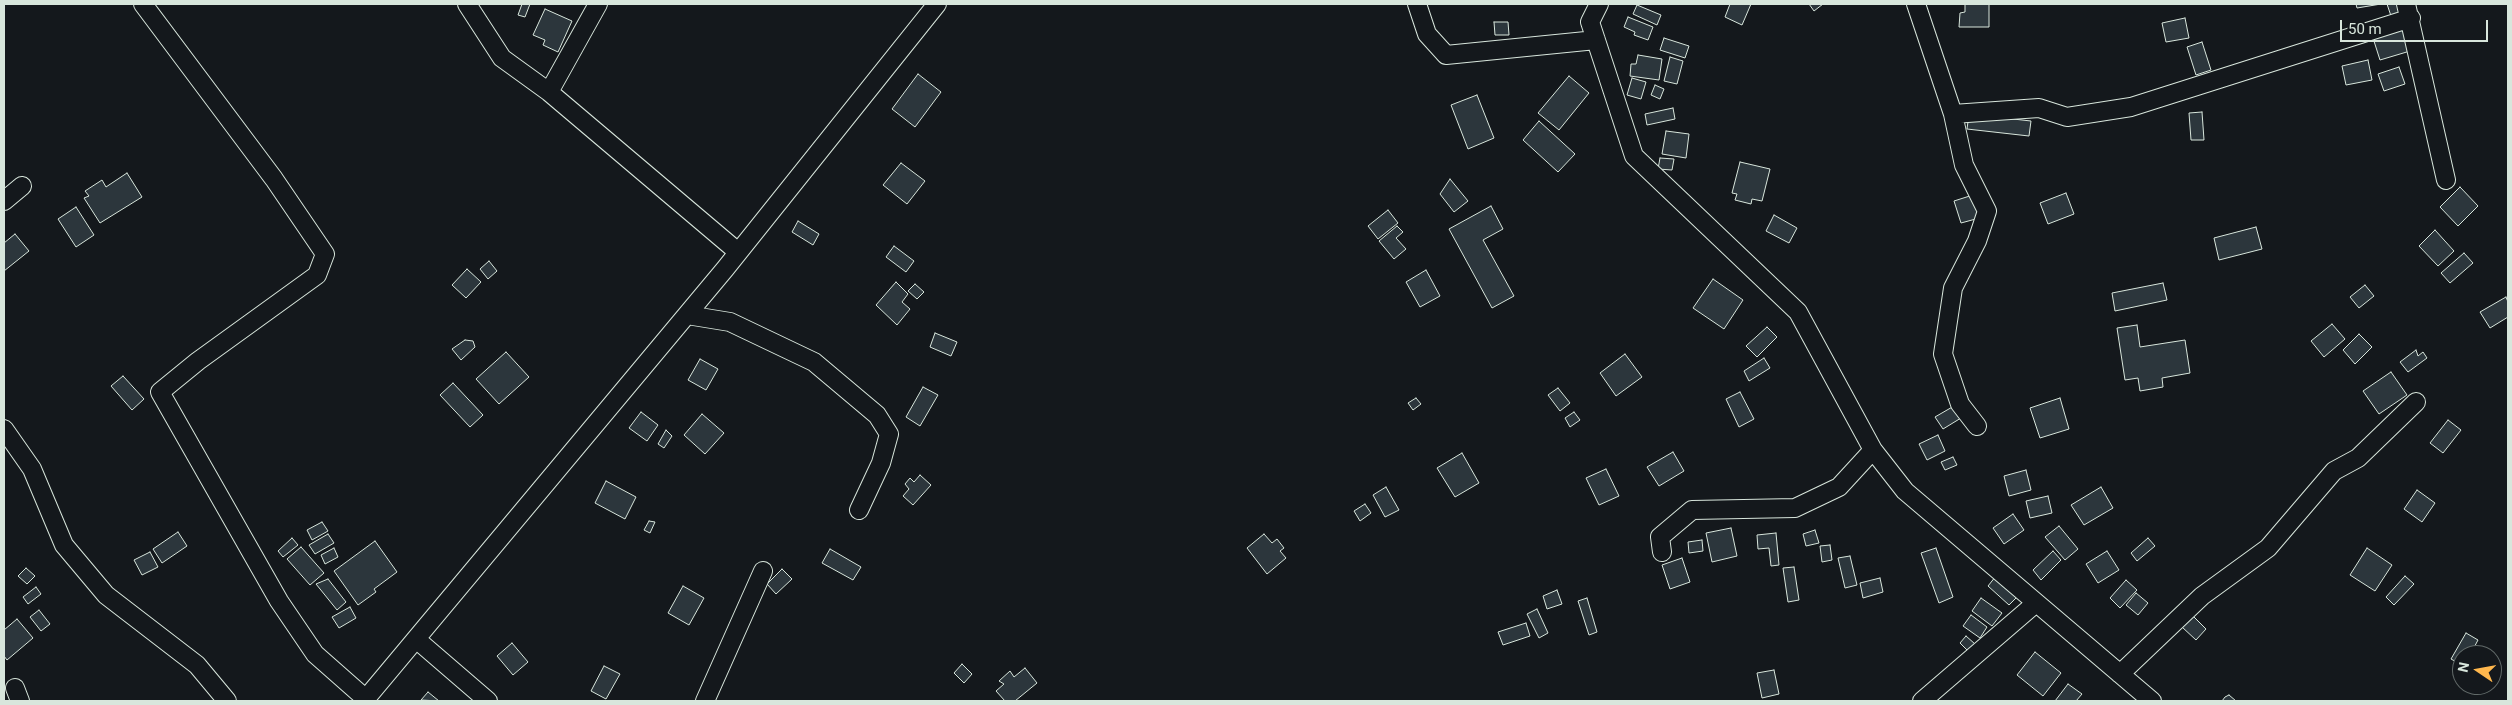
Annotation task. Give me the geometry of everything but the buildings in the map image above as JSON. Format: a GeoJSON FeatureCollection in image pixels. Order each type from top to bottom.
{"type":"FeatureCollection","features":[{"type":"Feature","properties":{"kind":"street"},"geometry":{"type":"LineString","coordinates":[[143,4],[274,179],[325,254],[317,275],[198,361],[160,392],[279,601],[315,654],[365,700],[738,252],[937,4]]}},
{"type":"Feature","properties":{"kind":"street"},"geometry":{"type":"LineString","coordinates":[[467,4],[502,58],[548,92],[738,252]]}},
{"type":"Feature","properties":{"kind":"street"},"geometry":{"type":"LineString","coordinates":[[548,92],[598,4]]}},
{"type":"Feature","properties":{"kind":"street"},"geometry":{"type":"LineString","coordinates":[[1418,4],[1427,34],[1446,55],[1596,40]]}},
{"type":"Feature","properties":{"kind":"street"},"geometry":{"type":"LineString","coordinates":[[1599,4],[1590,22],[1634,156],[1798,312],[1873,450],[1905,492],[2152,701]]}},
{"type":"Feature","properties":{"kind":"street"},"geometry":{"type":"LineString","coordinates":[[1916,4],[1953,114],[1964,165],[1987,211],[1977,241],[1952,288],[1943,354],[1960,404],[1977,426]]}},
{"type":"Feature","properties":{"kind":"street"},"geometry":{"type":"LineString","coordinates":[[1953,114],[2039,108],[2067,117],[2131,107],[2408,11],[2446,180]]}},
{"type":"Feature","properties":{"kind":"street"},"geometry":{"type":"LineString","coordinates":[[4,201],[22,186]]}},
{"type":"Feature","properties":{"kind":"street"},"geometry":{"type":"LineString","coordinates":[[687,314],[730,322],[814,362],[877,415],[890,434],[881,463],[859,510]]}},
{"type":"Feature","properties":{"kind":"street"},"geometry":{"type":"LineString","coordinates":[[2120,674],[2202,596],[2268,548],[2334,471],[2358,458],[2416,402]]}},
{"type":"Feature","properties":{"kind":"street"},"geometry":{"type":"LineString","coordinates":[[4,429],[32,469],[64,544],[106,595],[197,665],[227,701]]}},
{"type":"Feature","properties":{"kind":"street"},"geometry":{"type":"LineString","coordinates":[[1662,552],[1660,537],[1692,510],[1795,508],[1839,487],[1873,450]]}},
{"type":"Feature","properties":{"kind":"street"},"geometry":{"type":"LineString","coordinates":[[705,701],[763,571]]}},
{"type":"Feature","properties":{"kind":"street"},"geometry":{"type":"LineString","coordinates":[[1922,701],[2036,603]]}},
{"type":"Feature","properties":{"kind":"street"},"geometry":{"type":"LineString","coordinates":[[416,639],[488,701]]}}]}
